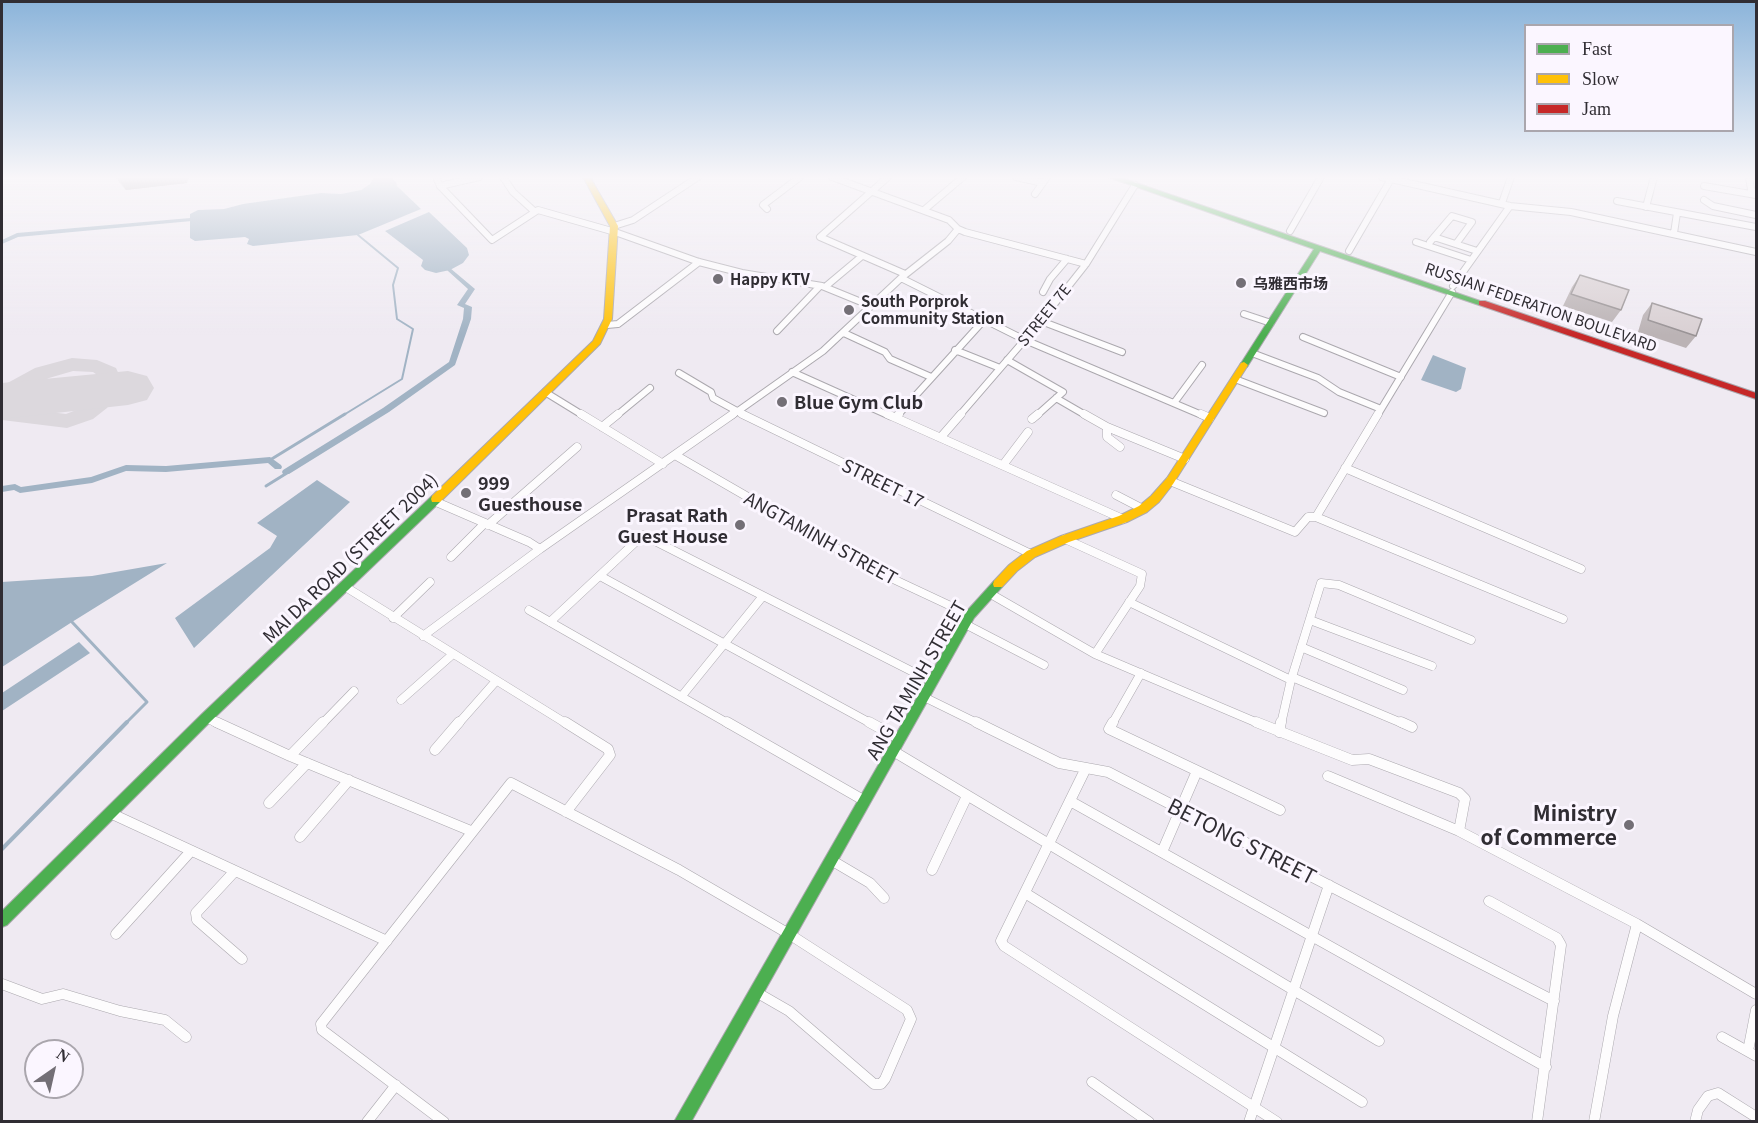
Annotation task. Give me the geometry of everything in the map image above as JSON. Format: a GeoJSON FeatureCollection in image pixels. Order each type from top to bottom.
{"type":"FeatureCollection","features":[{"type":"Feature","properties":{"kind":"main road","name":"MAI DA ROAD (STREET 2004)"},"geometry":{"type":"LineString","coordinates":[[2,920],[206,718],[597,342],[607,324],[614,229]]}},
{"type":"Feature","properties":{"kind":"main road","name":"RUSSIAN FEDERATION BOULEVARD"},"geometry":{"type":"LineString","coordinates":[[1272,229],[1319,247],[1756,388]]}},
{"type":"Feature","properties":{"kind":"main road","name":"RUSSIAN FEDERATION BOULEVARD"},"geometry":{"type":"LineString","coordinates":[[1284,229],[1756,396]]}},
{"type":"Feature","properties":{"kind":"main road","name":"ANG TA MINH STREET"},"geometry":{"type":"LineString","coordinates":[[682,1122],[968,620],[989,593],[1030,554],[1065,538],[1123,519],[1143,509],[1155,499],[1185,459],[1319,247]]}},
{"type":"Feature","properties":{"kind":"street"},"geometry":{"type":"LineString","coordinates":[[482,229],[492,240],[507,229]]}},
{"type":"Feature","properties":{"kind":"street"},"geometry":{"type":"LineString","coordinates":[[615,229],[699,262],[742,273],[822,286],[871,306]]}},
{"type":"Feature","properties":{"kind":"street"},"geometry":{"type":"LineString","coordinates":[[826,229],[821,234],[821,239],[903,276],[1025,340],[1210,418]]}},
{"type":"Feature","properties":{"kind":"street"},"geometry":{"type":"LineString","coordinates":[[423,636],[540,549],[663,464],[844,333],[903,276],[939,249],[958,229]]}},
{"type":"Feature","properties":{"kind":"street"},"geometry":{"type":"LineString","coordinates":[[959,229],[1086,264]]}},
{"type":"Feature","properties":{"kind":"street","name":"STREET 7E"},"geometry":{"type":"LineString","coordinates":[[941,437],[1041,321],[1086,264],[1106,229]]}},
{"type":"Feature","properties":{"kind":"street"},"geometry":{"type":"LineString","coordinates":[[1349,251],[1362,229]]}},
{"type":"Feature","properties":{"kind":"street"},"geometry":{"type":"LineString","coordinates":[[1441,229],[1432,240],[1456,244],[1477,252]]}},
{"type":"Feature","properties":{"kind":"street"},"geometry":{"type":"LineString","coordinates":[[1456,244],[1467,229]]}},
{"type":"Feature","properties":{"kind":"street"},"geometry":{"type":"LineString","coordinates":[[1316,517],[1452,289],[1493,229]]}},
{"type":"Feature","properties":{"kind":"street"},"geometry":{"type":"LineString","coordinates":[[1656,229],[1756,252]]}},
{"type":"Feature","properties":{"kind":"street"},"geometry":{"type":"LineString","coordinates":[[1416,242],[1471,260]]}},
{"type":"Feature","properties":{"kind":"street"},"geometry":{"type":"LineString","coordinates":[[777,331],[822,286],[862,256]]}},
{"type":"Feature","properties":{"kind":"street"},"geometry":{"type":"LineString","coordinates":[[1043,292],[1050,279],[1067,259]]}},
{"type":"Feature","properties":{"kind":"street"},"geometry":{"type":"LineString","coordinates":[[607,324],[618,324],[699,262]]}},
{"type":"Feature","properties":{"kind":"street"},"geometry":{"type":"LineString","coordinates":[[1244,314],[1271,323]]}},
{"type":"Feature","properties":{"kind":"street"},"geometry":{"type":"LineString","coordinates":[[896,417],[985,319]]}},
{"type":"Feature","properties":{"kind":"street"},"geometry":{"type":"LineString","coordinates":[[1041,321],[1122,352]]}},
{"type":"Feature","properties":{"kind":"street"},"geometry":{"type":"LineString","coordinates":[[844,333],[885,352],[890,359],[931,377]]}},
{"type":"Feature","properties":{"kind":"street"},"geometry":{"type":"LineString","coordinates":[[1304,338],[1401,377]]}},
{"type":"Feature","properties":{"kind":"street"},"geometry":{"type":"LineString","coordinates":[[955,350],[1000,368]]}},
{"type":"Feature","properties":{"kind":"street"},"geometry":{"type":"LineString","coordinates":[[1252,353],[1326,382],[1339,392],[1381,409]]}},
{"type":"Feature","properties":{"kind":"street"},"geometry":{"type":"LineString","coordinates":[[1007,360],[1063,392],[1032,419]]}},
{"type":"Feature","properties":{"kind":"street"},"geometry":{"type":"LineString","coordinates":[[1174,403],[1202,366]]}},
{"type":"Feature","properties":{"kind":"street"},"geometry":{"type":"LineString","coordinates":[[792,372],[1123,519]]}},
{"type":"Feature","properties":{"kind":"street","name":"STREET 17"},"geometry":{"type":"LineString","coordinates":[[679,373],[711,392],[713,398],[736,411],[1030,554]]}},
{"type":"Feature","properties":{"kind":"street"},"geometry":{"type":"LineString","coordinates":[[1235,379],[1324,413]]}},
{"type":"Feature","properties":{"kind":"street"},"geometry":{"type":"LineString","coordinates":[[602,427],[650,388]]}},
{"type":"Feature","properties":{"kind":"street"},"geometry":{"type":"LineString","coordinates":[[545,393],[663,464]]}},
{"type":"Feature","properties":{"kind":"street"},"geometry":{"type":"LineString","coordinates":[[1056,398],[1107,427],[1185,459]]}},
{"type":"Feature","properties":{"kind":"street"},"geometry":{"type":"LineString","coordinates":[[1107,427],[1107,437],[1120,447]]}},
{"type":"Feature","properties":{"kind":"street"},"geometry":{"type":"LineString","coordinates":[[1003,465],[1028,432]]}},
{"type":"Feature","properties":{"kind":"street"},"geometry":{"type":"LineString","coordinates":[[451,557],[577,447]]}},
{"type":"Feature","properties":{"kind":"street","name":"ANGTAMINH STREET"},"geometry":{"type":"LineString","coordinates":[[675,455],[1044,665]]}},
{"type":"Feature","properties":{"kind":"street"},"geometry":{"type":"LineString","coordinates":[[1345,468],[1581,569]]}},
{"type":"Feature","properties":{"kind":"street"},"geometry":{"type":"LineString","coordinates":[[1170,481],[1294,532],[1308,517],[1316,517],[1563,619]]}},
{"type":"Feature","properties":{"kind":"street"},"geometry":{"type":"LineString","coordinates":[[1116,495],[1143,509]]}},
{"type":"Feature","properties":{"kind":"street"},"geometry":{"type":"LineString","coordinates":[[434,501],[529,542],[540,549]]}},
{"type":"Feature","properties":{"kind":"street"},"geometry":{"type":"LineString","coordinates":[[550,622],[644,535],[933,682]]}},
{"type":"Feature","properties":{"kind":"street"},"geometry":{"type":"LineString","coordinates":[[1065,538],[1142,574],[1140,586],[1095,654]]}},
{"type":"Feature","properties":{"kind":"street"},"geometry":{"type":"LineString","coordinates":[[600,576],[900,739]]}},
{"type":"Feature","properties":{"kind":"street"},"geometry":{"type":"LineString","coordinates":[[393,618],[430,582]]}},
{"type":"Feature","properties":{"kind":"street"},"geometry":{"type":"LineString","coordinates":[[1279,732],[1291,679],[1321,583],[1328,582],[1471,640]]}},
{"type":"Feature","properties":{"kind":"street"},"geometry":{"type":"LineString","coordinates":[[344,586],[608,749],[610,755],[566,812]]}},
{"type":"Feature","properties":{"kind":"street"},"geometry":{"type":"LineString","coordinates":[[989,593],[1095,654],[1279,732],[1352,760],[1369,759],[1460,793],[1465,799],[1459,831]]}},
{"type":"Feature","properties":{"kind":"street"},"geometry":{"type":"LineString","coordinates":[[681,698],[763,596]]}},
{"type":"Feature","properties":{"kind":"street"},"geometry":{"type":"LineString","coordinates":[[1129,602],[1291,679],[1412,728]]}},
{"type":"Feature","properties":{"kind":"street"},"geometry":{"type":"LineString","coordinates":[[528,610],[865,801]]}},
{"type":"Feature","properties":{"kind":"street"},"geometry":{"type":"LineString","coordinates":[[1310,620],[1432,666]]}},
{"type":"Feature","properties":{"kind":"street"},"geometry":{"type":"LineString","coordinates":[[1301,647],[1403,690]]}},
{"type":"Feature","properties":{"kind":"street"},"geometry":{"type":"LineString","coordinates":[[401,700],[453,654]]}},
{"type":"Feature","properties":{"kind":"street"},"geometry":{"type":"LineString","coordinates":[[1141,673],[1109,729],[1280,810]]}},
{"type":"Feature","properties":{"kind":"street"},"geometry":{"type":"LineString","coordinates":[[435,750],[496,681]]}},
{"type":"Feature","properties":{"kind":"street"},"geometry":{"type":"LineString","coordinates":[[290,756],[354,691]]}},
{"type":"Feature","properties":{"kind":"street","name":"BETONG STREET"},"geometry":{"type":"LineString","coordinates":[[924,697],[1059,763],[1108,772],[1554,1001]]}},
{"type":"Feature","properties":{"kind":"street"},"geometry":{"type":"LineString","coordinates":[[206,718],[290,756],[471,831]]}},
{"type":"Feature","properties":{"kind":"street"},"geometry":{"type":"LineString","coordinates":[[893,751],[1048,846],[1379,1041]]}},
{"type":"Feature","properties":{"kind":"street"},"geometry":{"type":"LineString","coordinates":[[269,803],[307,763]]}},
{"type":"Feature","properties":{"kind":"street"},"geometry":{"type":"LineString","coordinates":[[1086,768],[1001,941],[1004,946],[1277,1122]]}},
{"type":"Feature","properties":{"kind":"street"},"geometry":{"type":"LineString","coordinates":[[1162,852],[1197,771]]}},
{"type":"Feature","properties":{"kind":"street"},"geometry":{"type":"LineString","coordinates":[[1328,776],[1459,831],[1637,924],[1756,994]]}},
{"type":"Feature","properties":{"kind":"street"},"geometry":{"type":"LineString","coordinates":[[300,837],[348,780]]}},
{"type":"Feature","properties":{"kind":"street"},"geometry":{"type":"LineString","coordinates":[[444,1122],[322,1030],[321,1024],[511,783],[679,870],[789,934],[910,1014],[911,1019],[885,1079],[881,1084],[874,1084],[789,1011],[756,992]]}},
{"type":"Feature","properties":{"kind":"street"},"geometry":{"type":"LineString","coordinates":[[932,870],[967,796]]}},
{"type":"Feature","properties":{"kind":"street"},"geometry":{"type":"LineString","coordinates":[[1070,801],[1546,1067]]}},
{"type":"Feature","properties":{"kind":"street"},"geometry":{"type":"LineString","coordinates":[[111,813],[387,941]]}},
{"type":"Feature","properties":{"kind":"street"},"geometry":{"type":"LineString","coordinates":[[116,934],[191,851]]}},
{"type":"Feature","properties":{"kind":"street"},"geometry":{"type":"LineString","coordinates":[[831,860],[870,883],[884,898]]}},
{"type":"Feature","properties":{"kind":"street"},"geometry":{"type":"LineString","coordinates":[[234,872],[196,913],[197,920],[242,959]]}},
{"type":"Feature","properties":{"kind":"street"},"geometry":{"type":"LineString","coordinates":[[1249,1122],[1329,885]]}},
{"type":"Feature","properties":{"kind":"street"},"geometry":{"type":"LineString","coordinates":[[1025,893],[1362,1102]]}},
{"type":"Feature","properties":{"kind":"street"},"geometry":{"type":"LineString","coordinates":[[1489,901],[1560,941],[1546,1067],[1537,1122]]}},
{"type":"Feature","properties":{"kind":"street"},"geometry":{"type":"LineString","coordinates":[[1594,1122],[1613,1016],[1637,924]]}},
{"type":"Feature","properties":{"kind":"street"},"geometry":{"type":"LineString","coordinates":[[2,984],[42,999],[63,994],[120,1011],[165,1020],[186,1037]]}},
{"type":"Feature","properties":{"kind":"street"},"geometry":{"type":"LineString","coordinates":[[1722,1037],[1752,1053],[1756,1010]]}},
{"type":"Feature","properties":{"kind":"street"},"geometry":{"type":"LineString","coordinates":[[1092,1082],[1149,1122]]}},
{"type":"Feature","properties":{"kind":"street"},"geometry":{"type":"LineString","coordinates":[[367,1122],[396,1085]]}},
{"type":"Feature","properties":{"kind":"street"},"geometry":{"type":"LineString","coordinates":[[1695,1122],[1698,1110],[1708,1096],[1718,1093],[1756,1117]]}},
{"type":"Feature","properties":{"kind":"water"},"geometry":{"type":"Polygon","coordinates":[[[190,229],[372,229],[358,235],[253,246],[247,244],[249,239],[245,237],[195,241],[190,238],[190,229]]]}},
{"type":"Feature","properties":{"kind":"water"},"geometry":{"type":"Polygon","coordinates":[[[447,229],[467,248],[469,255],[463,263],[450,270],[436,273],[425,270],[421,266],[423,260],[385,231],[447,229]]]}},
{"type":"Feature","properties":{"kind":"water"},"geometry":{"type":"Polygon","coordinates":[[[1433,355],[1466,368],[1461,389],[1456,392],[1421,380],[1433,355]]]}},
{"type":"Feature","properties":{"kind":"water"},"geometry":{"type":"Polygon","coordinates":[[[317,480],[350,502],[194,648],[175,618],[270,548],[277,536],[257,523],[317,480]]]}},
{"type":"Feature","properties":{"kind":"water"},"geometry":{"type":"Polygon","coordinates":[[[167,563],[2,667],[2,582],[92,576],[167,563]]]}},
{"type":"Feature","properties":{"kind":"water"},"geometry":{"type":"Polygon","coordinates":[[[79,642],[90,653],[2,711],[2,693],[79,642]]]}},
{"type":"Feature","properties":{"kind":"building"},"geometry":{"type":"Polygon","coordinates":[[[1580,275],[1629,290],[1621,310],[1571,294],[1580,275]]]}},
{"type":"Feature","properties":{"kind":"building"},"geometry":{"type":"Polygon","coordinates":[[[1652,303],[1702,319],[1696,336],[1648,320],[1652,303]]]}},
{"type":"Feature","properties":{"kind":"waterway"},"geometry":{"type":"LineString","coordinates":[[2,242],[17,235],[82,229]]}},
{"type":"Feature","properties":{"kind":"waterway"},"geometry":{"type":"LineString","coordinates":[[342,416],[402,379],[413,329],[397,319],[393,285],[398,268],[358,235]]}},
{"type":"Feature","properties":{"kind":"waterway"},"geometry":{"type":"LineString","coordinates":[[286,472],[386,410],[452,363],[467,319],[468,307],[461,305],[472,289],[450,270]]}},
{"type":"Feature","properties":{"kind":"waterway"},"geometry":{"type":"LineString","coordinates":[[270,460],[345,414]]}},
{"type":"Feature","properties":{"kind":"waterway"},"geometry":{"type":"LineString","coordinates":[[2,489],[15,487],[20,490],[92,480],[126,468],[166,469],[270,460],[278,467]]}},
{"type":"Feature","properties":{"kind":"waterway"},"geometry":{"type":"LineString","coordinates":[[266,486],[287,473]]}},
{"type":"Feature","properties":{"kind":"waterway"},"geometry":{"type":"LineString","coordinates":[[72,622],[147,702],[127,722]]}},
{"type":"Feature","properties":{"kind":"waterway"},"geometry":{"type":"LineString","coordinates":[[2,849],[127,722]]}},
{"type":"Feature","properties":{"kind":"taxiway"},"geometry":{"type":"LineString","coordinates":[[2,395],[42,373],[72,364],[97,366],[109,373],[112,381],[110,390],[100,403],[86,414],[67,421],[2,413]]}},
{"type":"Feature","properties":{"kind":"runway"},"geometry":{"type":"LineString","coordinates":[[2,401],[128,388]]}},
{"type":"Feature","properties":{"kind":"traffic: fast"},"geometry":{"type":"LineString","coordinates":[[1265,229],[1482,303]]}},
{"type":"Feature","properties":{"kind":"traffic: fast"},"geometry":{"type":"LineString","coordinates":[[1244,365],[1319,247]]}},
{"type":"Feature","properties":{"kind":"traffic: fast"},"geometry":{"type":"LineString","coordinates":[[2,920],[206,718],[436,499]]}},
{"type":"Feature","properties":{"kind":"traffic: fast"},"geometry":{"type":"LineString","coordinates":[[682,1122],[970,615],[998,584]]}},
{"type":"Feature","properties":{"kind":"traffic: slow"},"geometry":{"type":"LineString","coordinates":[[436,499],[597,342],[608,319],[614,229]]}},
{"type":"Feature","properties":{"kind":"traffic: slow"},"geometry":{"type":"LineString","coordinates":[[998,584],[1031,554],[1065,539],[1123,519],[1143,509],[1155,499],[1170,481],[1244,365]]}},
{"type":"Feature","properties":{"kind":"traffic: jam"},"geometry":{"type":"LineString","coordinates":[[1482,303],[1756,396]]}},
{"type":"Feature","properties":{"kind":"place","name":"Happy KTV"},"geometry":{"type":"Point","coordinates":[718,279]}},
{"type":"Feature","properties":{"kind":"place","name":"乌雅西市场"},"geometry":{"type":"Point","coordinates":[1241,283]}},
{"type":"Feature","properties":{"kind":"place","name":"South Porprok Community Station"},"geometry":{"type":"Point","coordinates":[849,310]}},
{"type":"Feature","properties":{"kind":"place","name":"Blue Gym Club"},"geometry":{"type":"Point","coordinates":[782,402]}},
{"type":"Feature","properties":{"kind":"place","name":"999 Guesthouse"},"geometry":{"type":"Point","coordinates":[466,493]}},
{"type":"Feature","properties":{"kind":"place","name":"Prasat Rath Guest House"},"geometry":{"type":"Point","coordinates":[740,525]}},
{"type":"Feature","properties":{"kind":"place","name":"Ministry of Commerce"},"geometry":{"type":"Point","coordinates":[1629,825]}}]}
